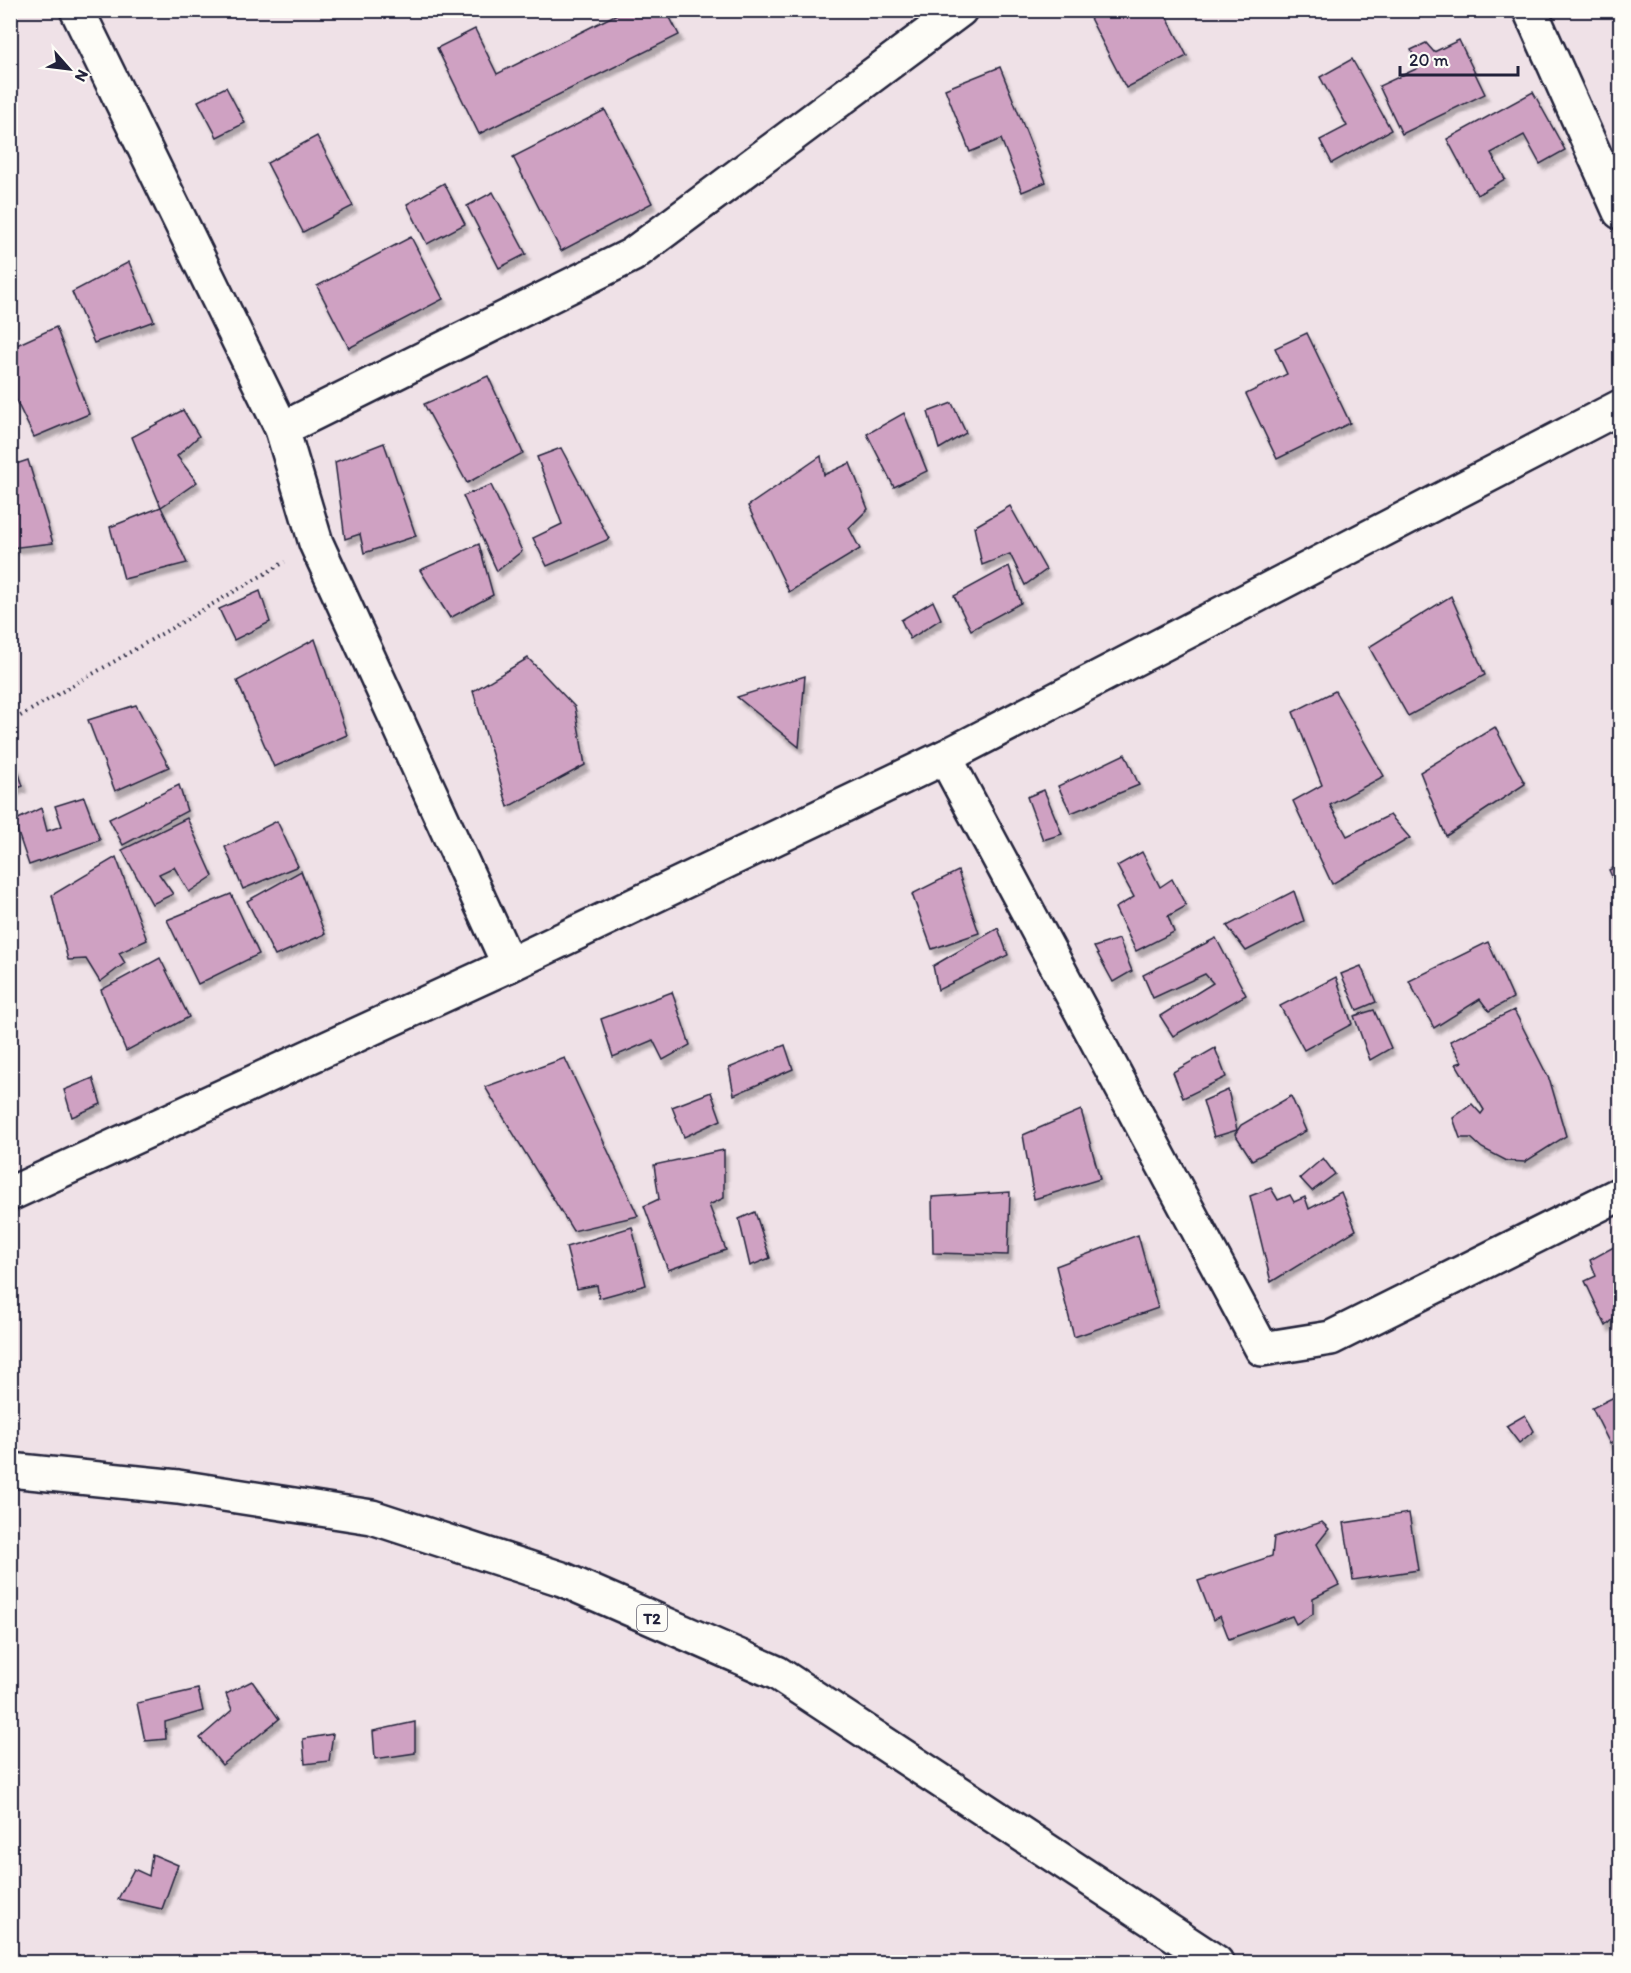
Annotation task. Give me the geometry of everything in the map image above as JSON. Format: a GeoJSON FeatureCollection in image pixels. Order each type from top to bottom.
{"type":"FeatureCollection","features":[{"type":"Feature","properties":{"kind":"main road"},"geometry":{"type":"LineString","coordinates":[[77,10],[282,429],[316,543],[509,965]]}},
{"type":"Feature","properties":{"kind":"main road"},"geometry":{"type":"LineString","coordinates":[[282,429],[632,255],[960,10]]}},
{"type":"Feature","properties":{"kind":"main road"},"geometry":{"type":"LineString","coordinates":[[1530,10],[1620,212]]}},
{"type":"Feature","properties":{"kind":"main road"},"geometry":{"type":"LineString","coordinates":[[10,1194],[509,965],[945,757],[1620,407]]}},
{"type":"Feature","properties":{"kind":"main road"},"geometry":{"type":"LineString","coordinates":[[945,757],[1262,1349],[1331,1338],[1620,1194]]}},
{"type":"Feature","properties":{"kind":"main road","name":"T2"},"geometry":{"type":"LineString","coordinates":[[10,1470],[178,1487],[372,1517],[562,1579],[777,1673],[1216,1962]]}},
{"type":"Feature","properties":{"kind":"path"},"geometry":{"type":"LineString","coordinates":[[10,722],[316,543]]}},
{"type":"Feature","properties":{"kind":"building"},"geometry":{"type":"Polygon","coordinates":[[[618,10],[666,10],[679,35],[479,134],[437,48],[475,29],[497,74],[619,13],[618,10]]]}},
{"type":"Feature","properties":{"kind":"building"},"geometry":{"type":"Polygon","coordinates":[[[1104,10],[1163,10],[1187,56],[1126,88],[1090,18],[1104,10]]]}},
{"type":"Feature","properties":{"kind":"building"},"geometry":{"type":"Polygon","coordinates":[[[1459,40],[1485,94],[1402,134],[1379,86],[1418,68],[1411,50],[1426,43],[1434,52],[1459,40]]]}},
{"type":"Feature","properties":{"kind":"building"},"geometry":{"type":"Polygon","coordinates":[[[1352,59],[1391,130],[1332,163],[1320,140],[1347,126],[1320,77],[1352,59]]]}},
{"type":"Feature","properties":{"kind":"building"},"geometry":{"type":"Polygon","coordinates":[[[1000,67],[1046,182],[1022,192],[1001,139],[970,152],[945,89],[1000,67]]]}},
{"type":"Feature","properties":{"kind":"building"},"geometry":{"type":"Polygon","coordinates":[[[226,87],[245,123],[217,137],[198,101],[226,87]]]}},
{"type":"Feature","properties":{"kind":"building"},"geometry":{"type":"Polygon","coordinates":[[[1533,92],[1565,150],[1540,164],[1524,135],[1491,153],[1505,179],[1477,195],[1447,139],[1533,92]]]}},
{"type":"Feature","properties":{"kind":"building"},"geometry":{"type":"Polygon","coordinates":[[[605,110],[652,203],[561,251],[513,157],[605,110]]]}},
{"type":"Feature","properties":{"kind":"building"},"geometry":{"type":"Polygon","coordinates":[[[317,136],[353,206],[303,232],[267,163],[317,136]]]}},
{"type":"Feature","properties":{"kind":"building"},"geometry":{"type":"Polygon","coordinates":[[[444,183],[465,224],[427,244],[407,204],[444,183]]]}},
{"type":"Feature","properties":{"kind":"building"},"geometry":{"type":"Polygon","coordinates":[[[493,192],[526,254],[499,268],[467,206],[493,192]]]}},
{"type":"Feature","properties":{"kind":"building"},"geometry":{"type":"Polygon","coordinates":[[[411,237],[443,299],[349,348],[317,286],[411,237]]]}},
{"type":"Feature","properties":{"kind":"building"},"geometry":{"type":"Polygon","coordinates":[[[129,262],[154,321],[94,343],[72,292],[129,262]]]}},
{"type":"Feature","properties":{"kind":"building"},"geometry":{"type":"Polygon","coordinates":[[[56,327],[89,414],[34,437],[10,388],[10,348],[56,327]]]}},
{"type":"Feature","properties":{"kind":"building"},"geometry":{"type":"Polygon","coordinates":[[[1307,333],[1350,423],[1277,459],[1246,394],[1287,374],[1275,348],[1307,333]]]}},
{"type":"Feature","properties":{"kind":"building"},"geometry":{"type":"Polygon","coordinates":[[[488,376],[523,453],[467,483],[424,404],[488,376]]]}},
{"type":"Feature","properties":{"kind":"building"},"geometry":{"type":"Polygon","coordinates":[[[952,403],[966,433],[939,449],[928,412],[952,403]]]}},
{"type":"Feature","properties":{"kind":"building"},"geometry":{"type":"Polygon","coordinates":[[[183,410],[199,436],[177,456],[197,482],[161,507],[132,437],[183,410]]]}},
{"type":"Feature","properties":{"kind":"building"},"geometry":{"type":"Polygon","coordinates":[[[904,413],[927,471],[894,487],[867,434],[904,413]]]}},
{"type":"Feature","properties":{"kind":"building"},"geometry":{"type":"Polygon","coordinates":[[[384,443],[416,536],[364,553],[360,534],[345,539],[335,462],[384,443]]]}},
{"type":"Feature","properties":{"kind":"building"},"geometry":{"type":"Polygon","coordinates":[[[561,448],[609,539],[547,566],[533,538],[562,524],[537,457],[561,448]]]}},
{"type":"Feature","properties":{"kind":"building"},"geometry":{"type":"Polygon","coordinates":[[[821,456],[824,475],[850,463],[868,509],[849,528],[860,549],[789,592],[748,506],[821,456]]]}},
{"type":"Feature","properties":{"kind":"building"},"geometry":{"type":"Polygon","coordinates":[[[28,460],[53,543],[10,548],[10,466],[28,460]]]}},
{"type":"Feature","properties":{"kind":"building"},"geometry":{"type":"Polygon","coordinates":[[[491,485],[522,551],[497,571],[463,496],[491,485]]]}},
{"type":"Feature","properties":{"kind":"building"},"geometry":{"type":"Polygon","coordinates":[[[1010,506],[1046,570],[1025,585],[1010,554],[982,565],[974,527],[1010,506]]]}},
{"type":"Feature","properties":{"kind":"building"},"geometry":{"type":"Polygon","coordinates":[[[161,507],[187,563],[124,579],[110,527],[161,507]]]}},
{"type":"Feature","properties":{"kind":"building"},"geometry":{"type":"Polygon","coordinates":[[[479,544],[493,595],[450,618],[420,570],[479,544]]]}},
{"type":"Feature","properties":{"kind":"building"},"geometry":{"type":"Polygon","coordinates":[[[1009,566],[1021,603],[971,630],[954,596],[1009,566]]]}},
{"type":"Feature","properties":{"kind":"building"},"geometry":{"type":"Polygon","coordinates":[[[260,591],[270,622],[234,640],[219,609],[260,591]]]}},
{"type":"Feature","properties":{"kind":"building"},"geometry":{"type":"Polygon","coordinates":[[[1451,596],[1485,675],[1408,716],[1369,647],[1451,596]]]}},
{"type":"Feature","properties":{"kind":"building"},"geometry":{"type":"Polygon","coordinates":[[[933,601],[941,619],[910,639],[901,620],[933,601]]]}},
{"type":"Feature","properties":{"kind":"building"},"geometry":{"type":"Polygon","coordinates":[[[315,639],[347,735],[274,767],[237,681],[315,639]]]}},
{"type":"Feature","properties":{"kind":"building"},"geometry":{"type":"Polygon","coordinates":[[[528,658],[575,707],[585,765],[508,807],[473,691],[528,658]]]}},
{"type":"Feature","properties":{"kind":"building"},"geometry":{"type":"Polygon","coordinates":[[[805,676],[799,747],[737,697],[805,676]]]}},
{"type":"Feature","properties":{"kind":"building"},"geometry":{"type":"Polygon","coordinates":[[[1335,691],[1384,776],[1330,805],[1347,836],[1390,815],[1410,838],[1332,884],[1293,801],[1322,785],[1293,712],[1335,691]]]}},
{"type":"Feature","properties":{"kind":"building"},"geometry":{"type":"Polygon","coordinates":[[[136,705],[169,767],[115,791],[88,720],[136,705]]]}},
{"type":"Feature","properties":{"kind":"building"},"geometry":{"type":"Polygon","coordinates":[[[1495,727],[1525,784],[1446,836],[1420,772],[1495,727]]]}},
{"type":"Feature","properties":{"kind":"building"},"geometry":{"type":"Polygon","coordinates":[[[1125,754],[1139,785],[1071,813],[1058,786],[1125,754]]]}},
{"type":"Feature","properties":{"kind":"building"},"geometry":{"type":"Polygon","coordinates":[[[16,765],[23,786],[10,791],[10,767],[16,765]]]}},
{"type":"Feature","properties":{"kind":"building"},"geometry":{"type":"Polygon","coordinates":[[[179,785],[187,811],[123,845],[109,819],[179,785]]]}},
{"type":"Feature","properties":{"kind":"building"},"geometry":{"type":"Polygon","coordinates":[[[1044,790],[1062,834],[1043,840],[1027,797],[1044,790]]]}},
{"type":"Feature","properties":{"kind":"building"},"geometry":{"type":"Polygon","coordinates":[[[84,797],[100,840],[29,865],[14,821],[41,808],[47,831],[62,826],[55,806],[84,797]]]}},
{"type":"Feature","properties":{"kind":"building"},"geometry":{"type":"Polygon","coordinates":[[[187,818],[213,876],[189,892],[174,867],[159,874],[173,894],[152,904],[122,850],[187,818]]]}},
{"type":"Feature","properties":{"kind":"building"},"geometry":{"type":"Polygon","coordinates":[[[277,821],[298,866],[243,889],[225,847],[277,821]]]}},
{"type":"Feature","properties":{"kind":"building"},"geometry":{"type":"Polygon","coordinates":[[[1142,852],[1160,887],[1172,879],[1186,906],[1168,916],[1174,932],[1136,951],[1115,908],[1134,897],[1117,866],[1142,852]]]}},
{"type":"Feature","properties":{"kind":"building"},"geometry":{"type":"Polygon","coordinates":[[[116,857],[147,940],[119,953],[125,963],[100,982],[86,959],[68,960],[52,895],[116,857]]]}},
{"type":"Feature","properties":{"kind":"building"},"geometry":{"type":"Polygon","coordinates":[[[1620,865],[1620,895],[1609,870],[1620,865]]]}},
{"type":"Feature","properties":{"kind":"building"},"geometry":{"type":"Polygon","coordinates":[[[301,871],[325,934],[275,956],[247,901],[301,871]]]}},
{"type":"Feature","properties":{"kind":"building"},"geometry":{"type":"Polygon","coordinates":[[[958,871],[979,933],[932,949],[912,894],[958,871]]]}},
{"type":"Feature","properties":{"kind":"building"},"geometry":{"type":"Polygon","coordinates":[[[1294,891],[1304,921],[1246,951],[1227,926],[1294,891]]]}},
{"type":"Feature","properties":{"kind":"building"},"geometry":{"type":"Polygon","coordinates":[[[231,894],[259,954],[198,984],[167,920],[231,894]]]}},
{"type":"Feature","properties":{"kind":"building"},"geometry":{"type":"Polygon","coordinates":[[[998,928],[1008,955],[938,990],[933,966],[998,928]]]}},
{"type":"Feature","properties":{"kind":"building"},"geometry":{"type":"Polygon","coordinates":[[[1216,938],[1246,995],[1173,1036],[1160,1016],[1213,983],[1205,974],[1153,998],[1143,975],[1216,938]]]}},
{"type":"Feature","properties":{"kind":"building"},"geometry":{"type":"Polygon","coordinates":[[[1119,939],[1132,971],[1113,982],[1094,947],[1119,939]]]}},
{"type":"Feature","properties":{"kind":"building"},"geometry":{"type":"Polygon","coordinates":[[[1488,942],[1513,998],[1489,1011],[1480,999],[1434,1028],[1409,981],[1488,942]]]}},
{"type":"Feature","properties":{"kind":"building"},"geometry":{"type":"Polygon","coordinates":[[[160,958],[189,1017],[126,1051],[101,990],[160,958]]]}},
{"type":"Feature","properties":{"kind":"building"},"geometry":{"type":"Polygon","coordinates":[[[1361,966],[1376,1002],[1357,1010],[1341,974],[1361,966]]]}},
{"type":"Feature","properties":{"kind":"building"},"geometry":{"type":"Polygon","coordinates":[[[1336,977],[1352,1024],[1304,1050],[1280,1006],[1336,977]]]}},
{"type":"Feature","properties":{"kind":"building"},"geometry":{"type":"Polygon","coordinates":[[[672,992],[690,1045],[663,1060],[653,1040],[613,1057],[601,1019],[672,992]]]}},
{"type":"Feature","properties":{"kind":"building"},"geometry":{"type":"Polygon","coordinates":[[[1374,1010],[1391,1048],[1370,1060],[1354,1016],[1374,1010]]]}},
{"type":"Feature","properties":{"kind":"building"},"geometry":{"type":"Polygon","coordinates":[[[1514,1010],[1550,1081],[1566,1136],[1525,1162],[1507,1161],[1482,1148],[1471,1138],[1460,1138],[1453,1118],[1472,1104],[1481,1114],[1484,1110],[1456,1064],[1462,1062],[1450,1041],[1514,1010]]]}},
{"type":"Feature","properties":{"kind":"building"},"geometry":{"type":"Polygon","coordinates":[[[785,1045],[793,1069],[734,1095],[729,1068],[785,1045]]]}},
{"type":"Feature","properties":{"kind":"building"},"geometry":{"type":"Polygon","coordinates":[[[1215,1048],[1226,1077],[1183,1098],[1173,1072],[1215,1048]]]}},
{"type":"Feature","properties":{"kind":"building"},"geometry":{"type":"Polygon","coordinates":[[[565,1058],[638,1216],[573,1231],[485,1087],[565,1058]]]}},
{"type":"Feature","properties":{"kind":"building"},"geometry":{"type":"Polygon","coordinates":[[[93,1078],[101,1104],[72,1117],[64,1090],[93,1078]]]}},
{"type":"Feature","properties":{"kind":"building"},"geometry":{"type":"Polygon","coordinates":[[[1228,1090],[1237,1130],[1214,1137],[1203,1101],[1228,1090]]]}},
{"type":"Feature","properties":{"kind":"building"},"geometry":{"type":"Polygon","coordinates":[[[711,1092],[721,1120],[684,1137],[672,1107],[711,1092]]]}},
{"type":"Feature","properties":{"kind":"building"},"geometry":{"type":"Polygon","coordinates":[[[1291,1096],[1306,1131],[1252,1160],[1235,1134],[1241,1125],[1291,1096]]]}},
{"type":"Feature","properties":{"kind":"building"},"geometry":{"type":"Polygon","coordinates":[[[1081,1110],[1100,1179],[1034,1199],[1023,1135],[1081,1110]]]}},
{"type":"Feature","properties":{"kind":"building"},"geometry":{"type":"Polygon","coordinates":[[[724,1150],[724,1198],[709,1205],[726,1250],[668,1270],[644,1206],[659,1199],[654,1165],[724,1150]]]}},
{"type":"Feature","properties":{"kind":"building"},"geometry":{"type":"Polygon","coordinates":[[[1323,1158],[1335,1174],[1312,1191],[1300,1178],[1323,1158]]]}},
{"type":"Feature","properties":{"kind":"building"},"geometry":{"type":"Polygon","coordinates":[[[1271,1188],[1278,1200],[1290,1195],[1294,1202],[1305,1197],[1309,1209],[1341,1192],[1356,1230],[1271,1282],[1250,1196],[1271,1188]]]}},
{"type":"Feature","properties":{"kind":"building"},"geometry":{"type":"Polygon","coordinates":[[[1010,1192],[1008,1255],[933,1253],[932,1197],[1010,1192]]]}},
{"type":"Feature","properties":{"kind":"building"},"geometry":{"type":"Polygon","coordinates":[[[755,1212],[770,1258],[750,1266],[739,1219],[755,1212]]]}},
{"type":"Feature","properties":{"kind":"building"},"geometry":{"type":"Polygon","coordinates":[[[632,1227],[646,1285],[599,1298],[597,1285],[577,1289],[566,1247],[632,1227]]]}},
{"type":"Feature","properties":{"kind":"building"},"geometry":{"type":"Polygon","coordinates":[[[1138,1235],[1158,1308],[1074,1337],[1056,1266],[1138,1235]]]}},
{"type":"Feature","properties":{"kind":"building"},"geometry":{"type":"Polygon","coordinates":[[[1619,1244],[1620,1313],[1606,1326],[1585,1281],[1596,1276],[1590,1260],[1619,1244]]]}},
{"type":"Feature","properties":{"kind":"building"},"geometry":{"type":"Polygon","coordinates":[[[1620,1394],[1620,1445],[1616,1440],[1610,1444],[1592,1408],[1620,1394]]]}},
{"type":"Feature","properties":{"kind":"building"},"geometry":{"type":"Polygon","coordinates":[[[1525,1415],[1534,1431],[1519,1443],[1506,1426],[1525,1415]]]}},
{"type":"Feature","properties":{"kind":"building"},"geometry":{"type":"Polygon","coordinates":[[[1409,1513],[1418,1570],[1353,1580],[1344,1523],[1409,1513]]]}},
{"type":"Feature","properties":{"kind":"building"},"geometry":{"type":"Polygon","coordinates":[[[1322,1522],[1329,1529],[1317,1544],[1339,1585],[1313,1598],[1313,1614],[1296,1624],[1292,1616],[1229,1639],[1220,1616],[1213,1620],[1198,1581],[1272,1556],[1274,1537],[1322,1522]]]}},
{"type":"Feature","properties":{"kind":"building"},"geometry":{"type":"Polygon","coordinates":[[[252,1681],[279,1719],[222,1765],[200,1738],[232,1710],[226,1694],[252,1681]]]}},
{"type":"Feature","properties":{"kind":"building"},"geometry":{"type":"Polygon","coordinates":[[[198,1689],[203,1711],[165,1722],[166,1739],[145,1741],[137,1703],[198,1689]]]}},
{"type":"Feature","properties":{"kind":"building"},"geometry":{"type":"Polygon","coordinates":[[[415,1722],[415,1753],[375,1759],[373,1731],[415,1722]]]}},
{"type":"Feature","properties":{"kind":"building"},"geometry":{"type":"Polygon","coordinates":[[[333,1734],[329,1761],[305,1764],[303,1739],[333,1734]]]}},
{"type":"Feature","properties":{"kind":"building"},"geometry":{"type":"Polygon","coordinates":[[[152,1854],[178,1865],[162,1909],[118,1899],[134,1869],[149,1876],[152,1854]]]}}]}
